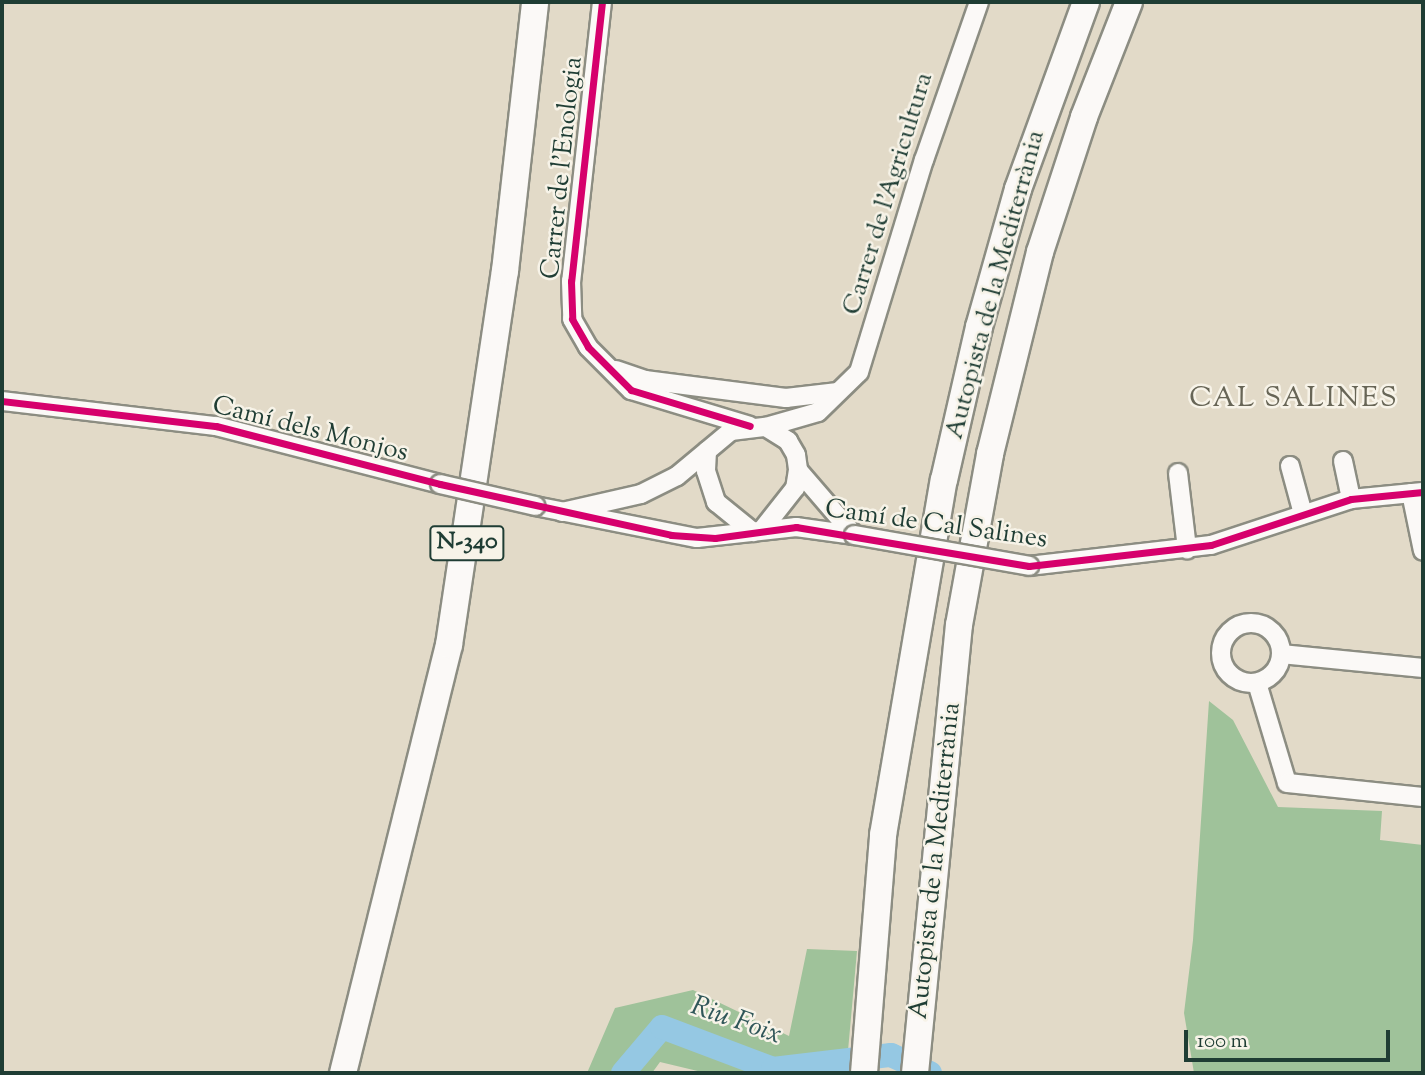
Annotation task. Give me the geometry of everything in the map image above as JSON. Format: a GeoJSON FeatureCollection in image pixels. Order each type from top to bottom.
{"type":"FeatureCollection","features":[{"type":"Feature","properties":{"kind":"highway","name":"N-340"},"geometry":{"type":"LineString","coordinates":[[343,1073],[449,645],[503,284],[535,2]]}},
{"type":"Feature","properties":{"kind":"highway","name":"Autopista de la Mediterrània"},"geometry":{"type":"LineString","coordinates":[[864,1073],[883,835],[962,396],[1018,189],[1086,2]]}},
{"type":"Feature","properties":{"kind":"highway","name":"Autopista de la Mediterrània"},"geometry":{"type":"LineString","coordinates":[[915,1073],[959,625],[990,454],[1044,239],[1129,2]]}},
{"type":"Feature","properties":{"kind":"street","name":"Carrer de l'Enologia"},"geometry":{"type":"LineString","coordinates":[[603,2],[570,305],[582,339],[631,390],[758,426]]}},
{"type":"Feature","properties":{"kind":"street","name":"Carrer de l'Agricultura"},"geometry":{"type":"LineString","coordinates":[[758,426],[818,412],[859,372],[873,337],[924,160],[975,5]]}},
{"type":"Feature","properties":{"kind":"street"},"geometry":{"type":"LineString","coordinates":[[610,367],[645,380],[786,398],[836,393]]}},
{"type":"Feature","properties":{"kind":"street","name":"Camí dels Monjos"},"geometry":{"type":"LineString","coordinates":[[2,401],[216,426],[440,484]]}},
{"type":"Feature","properties":{"kind":"street"},"geometry":{"type":"LineString","coordinates":[[562,512],[641,494],[677,476],[707,451],[731,431],[758,426],[788,441],[796,455],[798,470],[794,488],[757,531],[716,502],[706,471],[707,451]]}},
{"type":"Feature","properties":{"kind":"street"},"geometry":{"type":"LineString","coordinates":[[1343,461],[1351,499]]}},
{"type":"Feature","properties":{"kind":"street"},"geometry":{"type":"LineString","coordinates":[[1290,466],[1303,514]]}},
{"type":"Feature","properties":{"kind":"street"},"geometry":{"type":"LineString","coordinates":[[798,470],[854,535]]}},
{"type":"Feature","properties":{"kind":"street"},"geometry":{"type":"LineString","coordinates":[[1178,473],[1187,549]]}},
{"type":"Feature","properties":{"kind":"street","name":"Camí de Cal Salines"},"geometry":{"type":"LineString","coordinates":[[440,484],[562,512],[697,538],[796,527],[1030,566],[1187,549],[1234,539],[1351,499],[1417,492]]}},
{"type":"Feature","properties":{"kind":"street"},"geometry":{"type":"LineString","coordinates":[[1417,492],[1423,551]]}},
{"type":"Feature","properties":{"kind":"street"},"geometry":{"type":"LineString","coordinates":[[1241,624],[1264,625],[1273,632],[1282,654],[1269,677],[1257,683],[1243,683],[1223,665],[1220,652],[1231,630],[1241,624]]}},
{"type":"Feature","properties":{"kind":"street"},"geometry":{"type":"LineString","coordinates":[[1282,654],[1423,668]]}},
{"type":"Feature","properties":{"kind":"street"},"geometry":{"type":"LineString","coordinates":[[1257,683],[1287,783],[1423,797]]}},
{"type":"Feature","properties":{"kind":"green space"},"geometry":{"type":"Polygon","coordinates":[[[1209,701],[1233,720],[1278,807],[1382,811],[1380,840],[1423,845],[1423,1073],[1194,1073],[1184,1013],[1193,940],[1209,701]]]}},
{"type":"Feature","properties":{"kind":"green space"},"geometry":{"type":"Polygon","coordinates":[[[807,949],[857,951],[846,1073],[706,1073],[660,1062],[652,1073],[587,1073],[615,1008],[693,990],[789,1036],[807,949]]]}},
{"type":"Feature","properties":{"kind":"waterway","name":"Riu Foix"},"geometry":{"type":"LineString","coordinates":[[623,1073],[662,1027],[773,1069],[891,1055],[930,1073]]}},
{"type":"Feature","properties":{"kind":"cycle path"},"geometry":{"type":"LineString","coordinates":[[602,2],[571,281],[572,319],[588,347],[631,390],[750,426]]}},
{"type":"Feature","properties":{"kind":"cycle path"},"geometry":{"type":"LineString","coordinates":[[2,401],[216,426],[440,484],[671,535],[715,538],[796,527],[1029,566],[1211,545],[1351,499],[1423,492]]}},
{"type":"Feature","properties":{"kind":"district","name":"CAL SALINES"},"geometry":{"type":"Point","coordinates":[1294,399]}}]}
